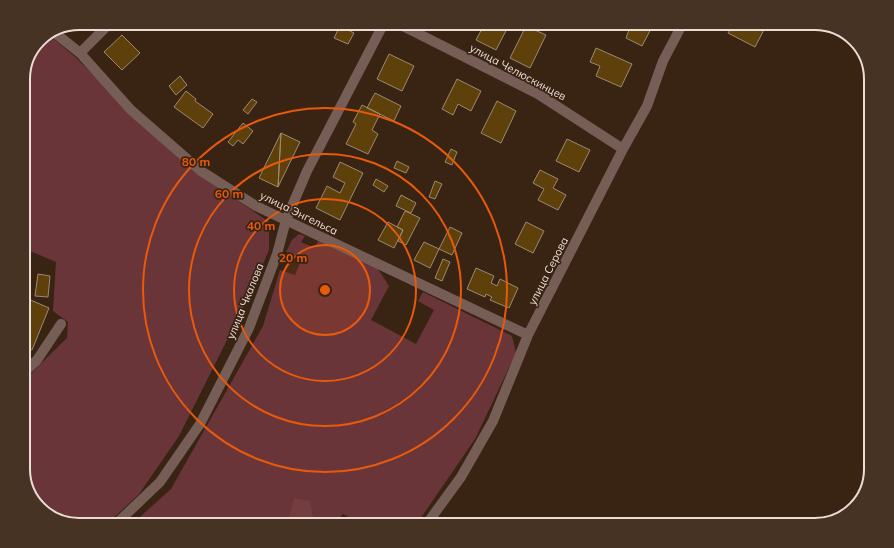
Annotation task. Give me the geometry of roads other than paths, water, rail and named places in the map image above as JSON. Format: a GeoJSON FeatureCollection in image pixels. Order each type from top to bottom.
{"type":"FeatureCollection","features":[{"type":"Feature","properties":{"kind":"street"},"geometry":{"type":"LineString","coordinates":[[80,53],[103,30]]}},
{"type":"Feature","properties":{"kind":"street","name":"улица Чкалова"},"geometry":{"type":"LineString","coordinates":[[122,518],[160,482],[200,424],[249,328],[277,254],[286,220],[307,171],[380,30]]}},
{"type":"Feature","properties":{"kind":"street","name":"улица Челюскинцев"},"geometry":{"type":"LineString","coordinates":[[411,30],[538,94],[623,149]]}},
{"type":"Feature","properties":{"kind":"street","name":"улица Серова"},"geometry":{"type":"LineString","coordinates":[[431,518],[461,477],[493,421],[528,335],[646,106],[663,61],[679,30]]}},
{"type":"Feature","properties":{"kind":"street","name":"улица Энгельса"},"geometry":{"type":"LineString","coordinates":[[58,35],[80,53],[131,110],[200,171],[256,206],[528,335]]}},
{"type":"Feature","properties":{"kind":"street"},"geometry":{"type":"LineString","coordinates":[[30,366],[37,360],[61,324]]}}]}
